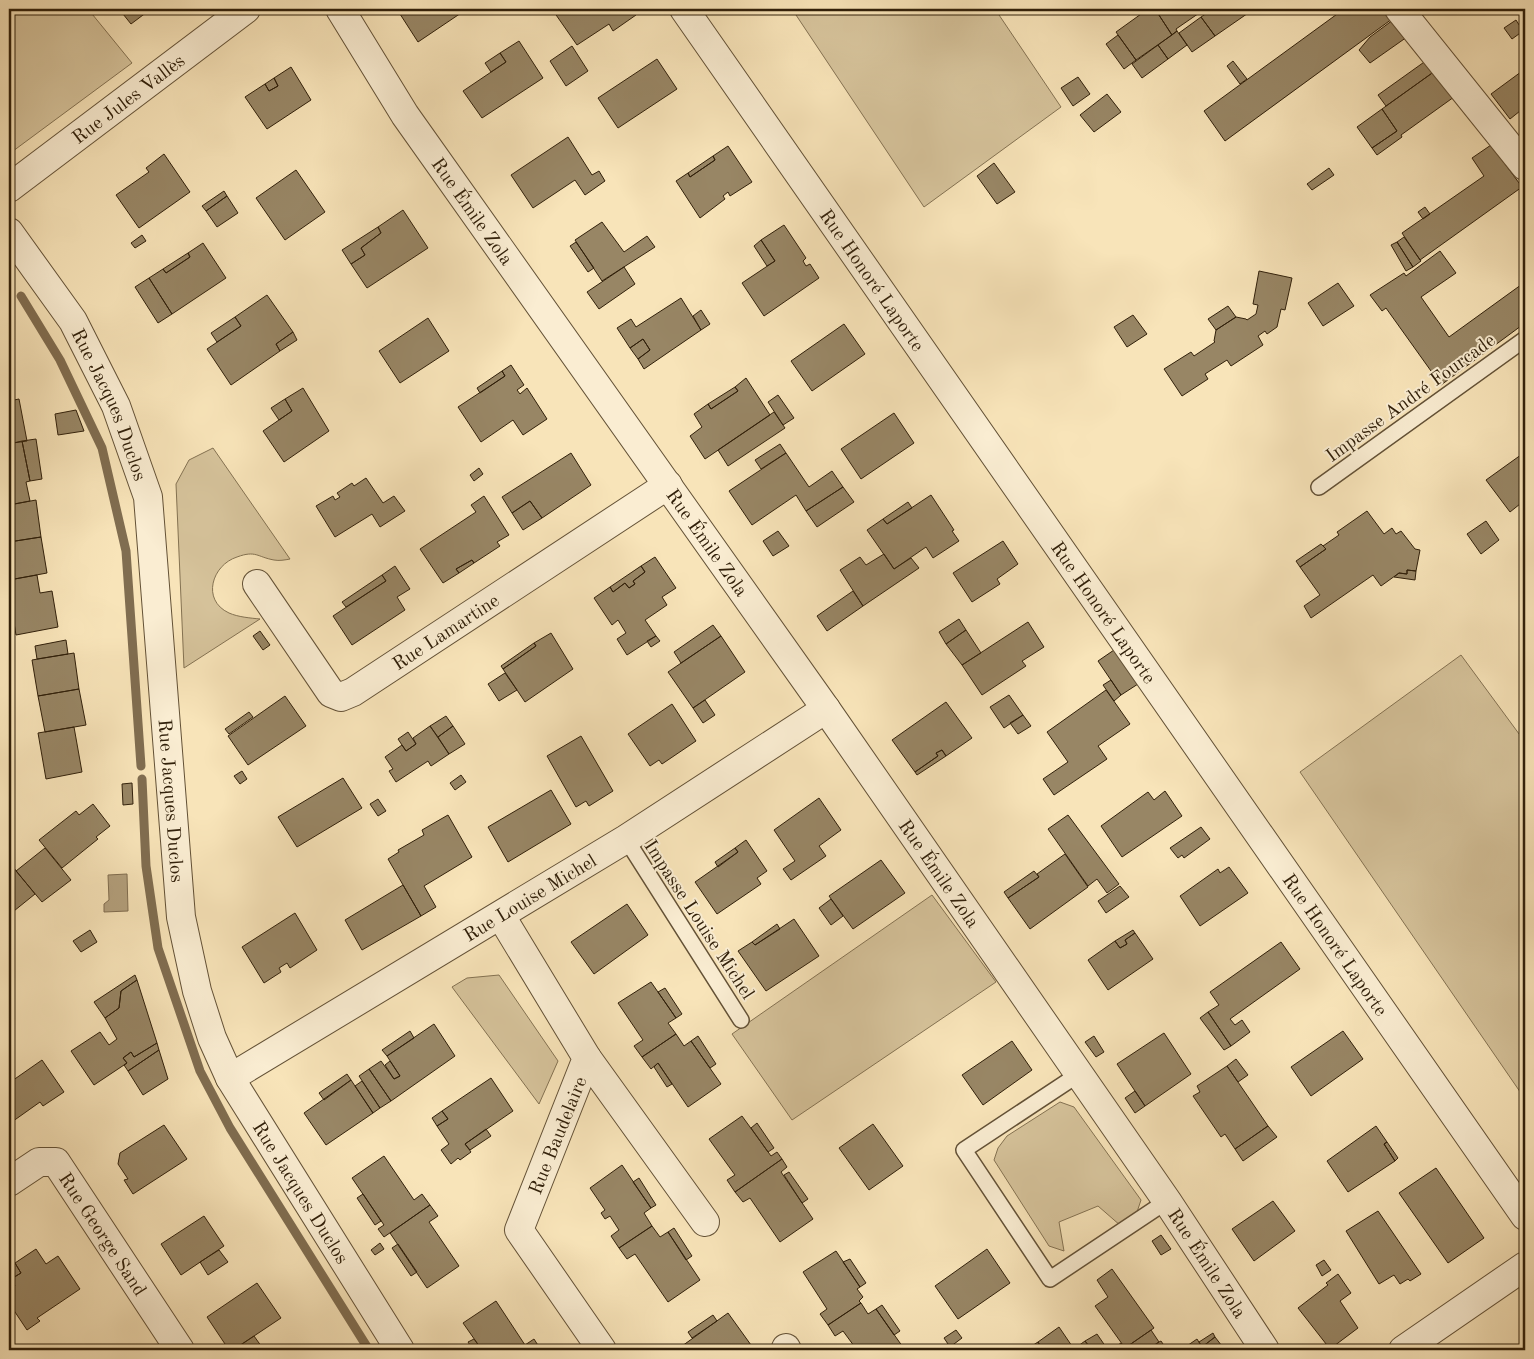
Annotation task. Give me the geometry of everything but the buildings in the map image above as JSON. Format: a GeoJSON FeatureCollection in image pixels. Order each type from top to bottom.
{"type":"FeatureCollection","features":[{"type":"Feature","properties":{"kind":"street","name":"Rue Jules Vallès"},"geometry":{"type":"LineString","coordinates":[[9,188],[246,9]]}},
{"type":"Feature","properties":{"kind":"street","name":"Rue Émile Zola"},"geometry":{"type":"LineString","coordinates":[[340,9],[405,116],[826,709],[1167,1201],[1265,1350]]}},
{"type":"Feature","properties":{"kind":"street","name":"Rue Honoré Laporte"},"geometry":{"type":"LineString","coordinates":[[684,9],[1525,1216]]}},
{"type":"Feature","properties":{"kind":"street"},"geometry":{"type":"LineString","coordinates":[[1400,9],[1525,166]]}},
{"type":"Feature","properties":{"kind":"street","name":"Rue Jacques Duclos"},"geometry":{"type":"LineString","coordinates":[[9,232],[73,321],[116,406],[148,497],[181,917],[197,991],[212,1038],[230,1078],[400,1350]]}},
{"type":"Feature","properties":{"kind":"street","name":"Rue Lamartine"},"geometry":{"type":"LineString","coordinates":[[256,584],[331,693],[341,696],[353,692],[668,485]]}},
{"type":"Feature","properties":{"kind":"street","name":"Rue Louise Michel"},"geometry":{"type":"LineString","coordinates":[[230,1078],[626,839],[826,709]]}},
{"type":"Feature","properties":{"kind":"street","name":"Rue Baudelaire"},"geometry":{"type":"LineString","coordinates":[[501,916],[587,1058],[519,1230],[602,1350]]}},
{"type":"Feature","properties":{"kind":"street"},"geometry":{"type":"LineString","coordinates":[[587,1058],[705,1222]]}},
{"type":"Feature","properties":{"kind":"street","name":"Rue George Sand"},"geometry":{"type":"LineString","coordinates":[[9,1182],[39,1162],[56,1162],[180,1350]]}},
{"type":"Feature","properties":{"kind":"street"},"geometry":{"type":"LineString","coordinates":[[1403,1350],[1525,1266]]}},
{"type":"Feature","properties":{"kind":"lane","name":"Impasse André Fourcade"},"geometry":{"type":"LineString","coordinates":[[1319,487],[1525,339]]}},
{"type":"Feature","properties":{"kind":"lane","name":"Impasse Louise Michel"},"geometry":{"type":"LineString","coordinates":[[626,839],[741,1020]]}},
{"type":"Feature","properties":{"kind":"lane","name":"Rue Émile Zola"},"geometry":{"type":"LineString","coordinates":[[1079,1074],[964,1150],[1050,1279],[1167,1201]]}},
{"type":"Feature","properties":{"kind":"shaded area"},"geometry":{"type":"Polygon","coordinates":[[[9,9],[88,9],[132,63],[9,154],[9,9]]]}},
{"type":"Feature","properties":{"kind":"shaded area"},"geometry":{"type":"Polygon","coordinates":[[[792,9],[995,9],[1061,107],[924,207],[792,9]]]}},
{"type":"Feature","properties":{"kind":"shaded area"},"geometry":{"type":"Polygon","coordinates":[[[213,448],[290,559],[276,560],[248,554],[228,561],[221,567],[213,583],[215,600],[220,607],[229,613],[260,619],[184,668],[176,484],[189,460],[213,448]]]}},
{"type":"Feature","properties":{"kind":"shaded area"},"geometry":{"type":"Polygon","coordinates":[[[1461,655],[1525,742],[1525,1099],[1300,772],[1461,655]]]}},
{"type":"Feature","properties":{"kind":"shaded area"},"geometry":{"type":"Polygon","coordinates":[[[127,874],[128,911],[104,912],[104,904],[109,900],[108,875],[127,874]]]}},
{"type":"Feature","properties":{"kind":"shaded area"},"geometry":{"type":"Polygon","coordinates":[[[932,895],[996,982],[792,1120],[732,1034],[932,895]]]}},
{"type":"Feature","properties":{"kind":"shaded area"},"geometry":{"type":"Polygon","coordinates":[[[499,975],[558,1061],[539,1104],[452,987],[467,978],[499,975]]]}},
{"type":"Feature","properties":{"kind":"shaded area"},"geometry":{"type":"Polygon","coordinates":[[[1060,1102],[1074,1107],[1141,1200],[1136,1215],[1121,1226],[1098,1206],[1059,1222],[1064,1251],[1049,1246],[994,1160],[998,1148],[1007,1136],[1060,1102]]]}},
{"type":"Feature","properties":{"kind":"waterway"},"geometry":{"type":"LineString","coordinates":[[21,296],[60,360],[102,448],[126,551],[141,766]]}},
{"type":"Feature","properties":{"kind":"waterway"},"geometry":{"type":"LineString","coordinates":[[142,779],[146,866],[158,948],[200,1071],[230,1128],[369,1350]]}}]}
